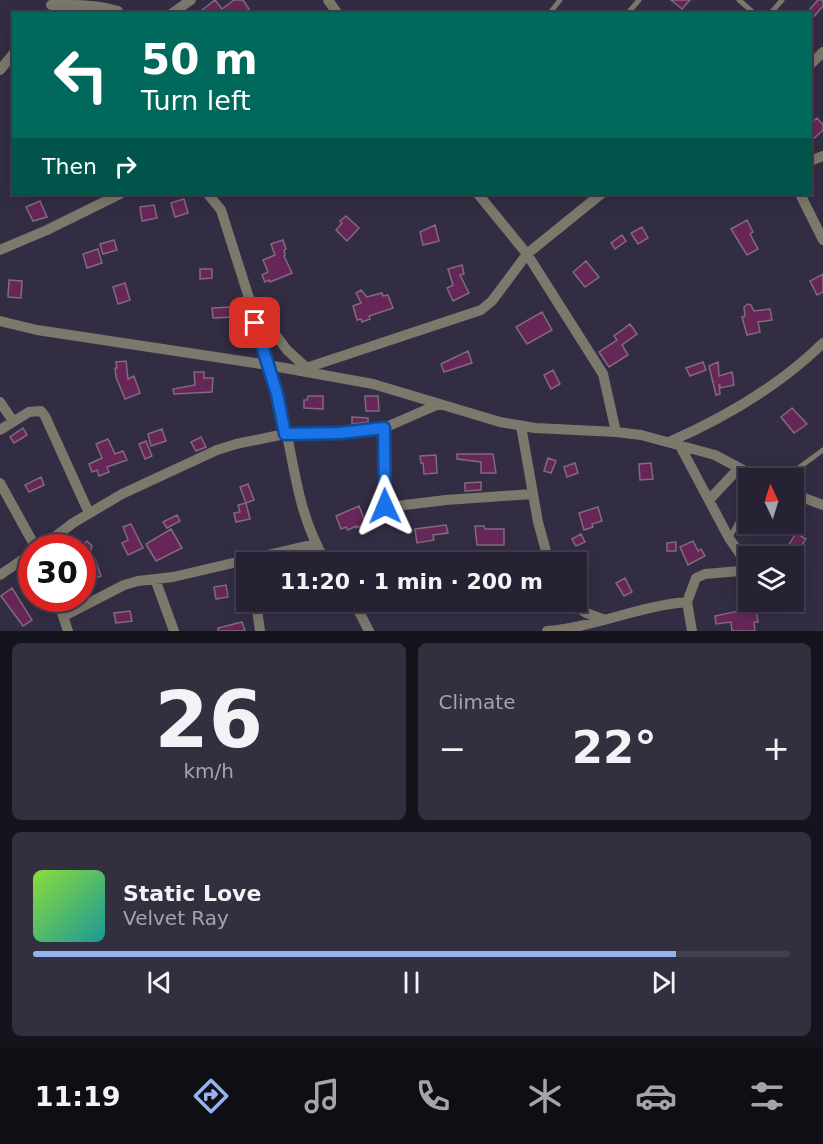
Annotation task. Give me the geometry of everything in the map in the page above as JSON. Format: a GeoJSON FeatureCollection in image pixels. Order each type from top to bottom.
{"type":"FeatureCollection","features":[{"type":"Feature","properties":{"kind":"street"},"geometry":{"type":"LineString","coordinates":[[174,12],[191,0]]}},
{"type":"Feature","properties":{"kind":"street"},"geometry":{"type":"LineString","coordinates":[[50,6],[88,5],[118,8]]}},
{"type":"Feature","properties":{"kind":"street"},"geometry":{"type":"LineString","coordinates":[[812,63],[823,52]]}},
{"type":"Feature","properties":{"kind":"street"},"geometry":{"type":"LineString","coordinates":[[0,70],[12,55]]}},
{"type":"Feature","properties":{"kind":"street"},"geometry":{"type":"LineString","coordinates":[[0,250],[118,195]]}},
{"type":"Feature","properties":{"kind":"street"},"geometry":{"type":"LineString","coordinates":[[209,195],[224,216],[279,402],[301,507],[320,552]]}},
{"type":"Feature","properties":{"kind":"street"},"geometry":{"type":"LineString","coordinates":[[479,195],[527,254],[603,374],[616,432]]}},
{"type":"Feature","properties":{"kind":"street"},"geometry":{"type":"LineString","coordinates":[[310,371],[481,310],[492,302],[527,254],[600,195]]}},
{"type":"Feature","properties":{"kind":"street"},"geometry":{"type":"LineString","coordinates":[[800,195],[823,240]]}},
{"type":"Feature","properties":{"kind":"street"},"geometry":{"type":"LineString","coordinates":[[250,301],[287,350],[310,371]]}},
{"type":"Feature","properties":{"kind":"street"},"geometry":{"type":"LineString","coordinates":[[0,321],[37,330],[310,371],[373,384],[535,429],[616,432],[674,443],[715,455],[739,468]]}},
{"type":"Feature","properties":{"kind":"street"},"geometry":{"type":"LineString","coordinates":[[674,443],[756,395],[808,358],[823,343]]}},
{"type":"Feature","properties":{"kind":"street"},"geometry":{"type":"LineString","coordinates":[[0,402],[13,421]]}},
{"type":"Feature","properties":{"kind":"street"},"geometry":{"type":"LineString","coordinates":[[58,534],[122,494],[217,450],[285,434],[340,433],[384,428],[439,404]]}},
{"type":"Feature","properties":{"kind":"street"},"geometry":{"type":"LineString","coordinates":[[0,430],[13,421],[35,411],[41,411],[89,513]]}},
{"type":"Feature","properties":{"kind":"street"},"geometry":{"type":"LineString","coordinates":[[521,426],[533,494],[547,552]]}},
{"type":"Feature","properties":{"kind":"street"},"geometry":{"type":"LineString","coordinates":[[384,428],[384,502],[388,507],[533,494]]}},
{"type":"Feature","properties":{"kind":"street"},"geometry":{"type":"LineString","coordinates":[[674,443],[744,560],[744,566],[740,571],[699,575],[693,583],[687,602],[692,631]]}},
{"type":"Feature","properties":{"kind":"street"},"geometry":{"type":"LineString","coordinates":[[709,500],[738,469]]}},
{"type":"Feature","properties":{"kind":"street"},"geometry":{"type":"LineString","coordinates":[[2,490],[29,534]]}},
{"type":"Feature","properties":{"kind":"street"},"geometry":{"type":"LineString","coordinates":[[804,498],[823,505]]}},
{"type":"Feature","properties":{"kind":"street"},"geometry":{"type":"LineString","coordinates":[[285,552],[315,544]]}},
{"type":"Feature","properties":{"kind":"street"},"geometry":{"type":"LineString","coordinates":[[0,575],[18,563]]}},
{"type":"Feature","properties":{"kind":"street"},"geometry":{"type":"LineString","coordinates":[[64,616],[124,585],[138,581],[173,578],[236,564]]}},
{"type":"Feature","properties":{"kind":"street"},"geometry":{"type":"LineString","coordinates":[[155,579],[174,631]]}},
{"type":"Feature","properties":{"kind":"street"},"geometry":{"type":"LineString","coordinates":[[547,631],[574,628],[663,604],[687,602]]}},
{"type":"Feature","properties":{"kind":"street"},"geometry":{"type":"LineString","coordinates":[[62,612],[69,631]]}},
{"type":"Feature","properties":{"kind":"street"},"geometry":{"type":"LineString","coordinates":[[257,612],[260,631]]}},
{"type":"Feature","properties":{"kind":"street"},"geometry":{"type":"LineString","coordinates":[[359,612],[369,631]]}},
{"type":"Feature","properties":{"kind":"street"},"geometry":{"type":"LineString","coordinates":[[583,612],[605,620]]}},
{"type":"Feature","properties":{"kind":"lane"},"geometry":{"type":"LineString","coordinates":[[551,12],[560,0]]}},
{"type":"Feature","properties":{"kind":"lane"},"geometry":{"type":"LineString","coordinates":[[629,12],[639,0]]}},
{"type":"Feature","properties":{"kind":"lane"},"geometry":{"type":"LineString","coordinates":[[739,0],[753,12]]}},
{"type":"Feature","properties":{"kind":"lane"},"geometry":{"type":"LineString","coordinates":[[772,12],[782,0]]}},
{"type":"Feature","properties":{"kind":"lane"},"geometry":{"type":"LineString","coordinates":[[798,468],[823,450]]}},
{"type":"Feature","properties":{"kind":"lane"},"geometry":{"type":"LineString","coordinates":[[729,538],[738,522]]}},
{"type":"Feature","properties":{"kind":"building"},"geometry":{"type":"Polygon","coordinates":[[[215,0],[222,9],[234,0],[243,0],[249,9],[245,12],[200,12],[215,0]]]}},
{"type":"Feature","properties":{"kind":"building"},"geometry":{"type":"Polygon","coordinates":[[[671,0],[690,0],[682,9],[671,0]]]}},
{"type":"Feature","properties":{"kind":"building"},"geometry":{"type":"Polygon","coordinates":[[[818,0],[823,0],[823,6],[812,19],[810,9],[818,0]]]}},
{"type":"Feature","properties":{"kind":"building"},"geometry":{"type":"Polygon","coordinates":[[[817,118],[823,125],[823,130],[812,140],[812,122],[817,118]]]}},
{"type":"Feature","properties":{"kind":"building"},"geometry":{"type":"Polygon","coordinates":[[[184,199],[188,213],[175,217],[171,203],[184,199]]]}},
{"type":"Feature","properties":{"kind":"building"},"geometry":{"type":"Polygon","coordinates":[[[40,201],[47,217],[33,221],[26,207],[40,201]]]}},
{"type":"Feature","properties":{"kind":"building"},"geometry":{"type":"Polygon","coordinates":[[[154,205],[157,218],[142,221],[140,207],[154,205]]]}},
{"type":"Feature","properties":{"kind":"building"},"geometry":{"type":"Polygon","coordinates":[[[346,216],[359,228],[347,241],[336,230],[342,223],[340,221],[346,216]]]}},
{"type":"Feature","properties":{"kind":"building"},"geometry":{"type":"Polygon","coordinates":[[[747,220],[753,232],[750,234],[758,249],[747,255],[731,229],[747,220]]]}},
{"type":"Feature","properties":{"kind":"building"},"geometry":{"type":"Polygon","coordinates":[[[435,225],[439,241],[423,245],[420,232],[435,225]]]}},
{"type":"Feature","properties":{"kind":"building"},"geometry":{"type":"Polygon","coordinates":[[[642,227],[648,238],[638,244],[631,233],[642,227]]]}},
{"type":"Feature","properties":{"kind":"building"},"geometry":{"type":"Polygon","coordinates":[[[622,235],[626,241],[615,249],[611,243],[622,235]]]}},
{"type":"Feature","properties":{"kind":"building"},"geometry":{"type":"Polygon","coordinates":[[[114,240],[117,250],[103,254],[100,244],[114,240]]]}},
{"type":"Feature","properties":{"kind":"building"},"geometry":{"type":"Polygon","coordinates":[[[283,240],[286,249],[284,256],[292,273],[265,282],[262,275],[268,272],[263,260],[275,255],[271,244],[283,240]]]}},
{"type":"Feature","properties":{"kind":"building"},"geometry":{"type":"Polygon","coordinates":[[[98,249],[102,263],[87,268],[83,254],[98,249]]]}},
{"type":"Feature","properties":{"kind":"building"},"geometry":{"type":"Polygon","coordinates":[[[586,261],[599,277],[585,287],[573,272],[586,261]]]}},
{"type":"Feature","properties":{"kind":"building"},"geometry":{"type":"Polygon","coordinates":[[[462,265],[464,274],[460,275],[469,293],[453,301],[447,288],[453,285],[448,269],[462,265]]]}},
{"type":"Feature","properties":{"kind":"building"},"geometry":{"type":"Polygon","coordinates":[[[200,269],[212,269],[212,278],[200,279],[200,269]]]}},
{"type":"Feature","properties":{"kind":"building"},"geometry":{"type":"Polygon","coordinates":[[[823,274],[823,292],[817,295],[810,281],[823,274]]]}},
{"type":"Feature","properties":{"kind":"building"},"geometry":{"type":"Polygon","coordinates":[[[9,280],[22,281],[21,298],[8,297],[9,280]]]}},
{"type":"Feature","properties":{"kind":"building"},"geometry":{"type":"Polygon","coordinates":[[[125,283],[130,300],[118,304],[113,287],[125,283]]]}},
{"type":"Feature","properties":{"kind":"building"},"geometry":{"type":"Polygon","coordinates":[[[361,290],[367,297],[382,293],[383,296],[388,295],[393,308],[369,316],[370,319],[362,322],[361,319],[357,320],[353,306],[361,303],[356,293],[361,290]]]}},
{"type":"Feature","properties":{"kind":"building"},"geometry":{"type":"Polygon","coordinates":[[[748,304],[754,311],[770,309],[772,320],[758,322],[760,332],[747,335],[742,317],[745,316],[744,307],[748,304]]]}},
{"type":"Feature","properties":{"kind":"building"},"geometry":{"type":"Polygon","coordinates":[[[232,307],[233,317],[213,318],[212,308],[232,307]]]}},
{"type":"Feature","properties":{"kind":"building"},"geometry":{"type":"Polygon","coordinates":[[[542,312],[552,330],[527,344],[516,327],[542,312]]]}},
{"type":"Feature","properties":{"kind":"building"},"geometry":{"type":"Polygon","coordinates":[[[630,324],[637,334],[622,345],[628,355],[609,367],[599,352],[617,340],[614,336],[630,324]]]}},
{"type":"Feature","properties":{"kind":"building"},"geometry":{"type":"Polygon","coordinates":[[[468,351],[472,363],[444,372],[441,364],[468,351]]]}},
{"type":"Feature","properties":{"kind":"building"},"geometry":{"type":"Polygon","coordinates":[[[126,361],[128,379],[134,376],[140,393],[125,399],[116,377],[115,368],[117,368],[116,362],[126,361]]]}},
{"type":"Feature","properties":{"kind":"building"},"geometry":{"type":"Polygon","coordinates":[[[703,362],[706,370],[690,376],[686,368],[703,362]]]}},
{"type":"Feature","properties":{"kind":"building"},"geometry":{"type":"Polygon","coordinates":[[[718,362],[719,376],[732,372],[734,385],[721,388],[719,384],[720,394],[716,395],[709,366],[718,362]]]}},
{"type":"Feature","properties":{"kind":"building"},"geometry":{"type":"Polygon","coordinates":[[[553,370],[560,384],[551,389],[544,375],[553,370]]]}},
{"type":"Feature","properties":{"kind":"building"},"geometry":{"type":"Polygon","coordinates":[[[194,372],[204,372],[204,378],[213,378],[212,392],[174,394],[173,389],[195,385],[194,372]]]}},
{"type":"Feature","properties":{"kind":"building"},"geometry":{"type":"Polygon","coordinates":[[[308,396],[323,396],[323,409],[304,408],[304,400],[307,400],[308,396]]]}},
{"type":"Feature","properties":{"kind":"building"},"geometry":{"type":"Polygon","coordinates":[[[365,396],[378,396],[379,411],[366,411],[365,396]]]}},
{"type":"Feature","properties":{"kind":"building"},"geometry":{"type":"Polygon","coordinates":[[[792,408],[807,424],[794,433],[781,417],[792,408]]]}},
{"type":"Feature","properties":{"kind":"building"},"geometry":{"type":"Polygon","coordinates":[[[352,417],[368,418],[368,422],[352,424],[352,417]]]}},
{"type":"Feature","properties":{"kind":"building"},"geometry":{"type":"Polygon","coordinates":[[[23,428],[27,435],[14,443],[10,437],[23,428]]]}},
{"type":"Feature","properties":{"kind":"building"},"geometry":{"type":"Polygon","coordinates":[[[162,429],[166,441],[151,446],[148,434],[162,429]]]}},
{"type":"Feature","properties":{"kind":"building"},"geometry":{"type":"Polygon","coordinates":[[[201,437],[206,447],[196,451],[191,442],[201,437]]]}},
{"type":"Feature","properties":{"kind":"building"},"geometry":{"type":"Polygon","coordinates":[[[108,439],[115,454],[123,451],[127,460],[107,467],[109,472],[99,476],[97,470],[92,472],[89,464],[102,458],[96,444],[108,439]]]}},
{"type":"Feature","properties":{"kind":"building"},"geometry":{"type":"Polygon","coordinates":[[[146,441],[152,456],[145,459],[139,444],[146,441]]]}},
{"type":"Feature","properties":{"kind":"building"},"geometry":{"type":"Polygon","coordinates":[[[457,454],[493,454],[496,473],[481,473],[481,462],[457,459],[457,454]]]}},
{"type":"Feature","properties":{"kind":"building"},"geometry":{"type":"Polygon","coordinates":[[[436,455],[437,473],[424,474],[420,456],[436,455]]]}},
{"type":"Feature","properties":{"kind":"building"},"geometry":{"type":"Polygon","coordinates":[[[548,458],[556,461],[551,473],[544,471],[548,458]]]}},
{"type":"Feature","properties":{"kind":"building"},"geometry":{"type":"Polygon","coordinates":[[[575,463],[578,473],[567,477],[564,467],[575,463]]]}},
{"type":"Feature","properties":{"kind":"building"},"geometry":{"type":"Polygon","coordinates":[[[651,463],[653,479],[640,480],[639,464],[651,463]]]}},
{"type":"Feature","properties":{"kind":"building"},"geometry":{"type":"Polygon","coordinates":[[[41,477],[44,485],[29,492],[25,485],[41,477]]]}},
{"type":"Feature","properties":{"kind":"building"},"geometry":{"type":"Polygon","coordinates":[[[481,482],[481,490],[465,491],[465,483],[481,482]]]}},
{"type":"Feature","properties":{"kind":"building"},"geometry":{"type":"Polygon","coordinates":[[[248,484],[254,500],[246,503],[240,487],[248,484]]]}},
{"type":"Feature","properties":{"kind":"building"},"geometry":{"type":"Polygon","coordinates":[[[246,503],[250,519],[236,522],[234,513],[240,512],[238,505],[246,503]]]}},
{"type":"Feature","properties":{"kind":"building"},"geometry":{"type":"Polygon","coordinates":[[[359,506],[366,524],[348,530],[346,527],[341,529],[336,516],[359,506]]]}},
{"type":"Feature","properties":{"kind":"building"},"geometry":{"type":"Polygon","coordinates":[[[598,507],[602,521],[584,530],[579,513],[598,507]]]}},
{"type":"Feature","properties":{"kind":"building"},"geometry":{"type":"Polygon","coordinates":[[[177,515],[180,521],[167,528],[163,522],[177,515]]]}},
{"type":"Feature","properties":{"kind":"building"},"geometry":{"type":"Polygon","coordinates":[[[131,524],[143,548],[128,555],[122,543],[128,540],[123,527],[131,524]]]}},
{"type":"Feature","properties":{"kind":"building"},"geometry":{"type":"Polygon","coordinates":[[[446,525],[448,533],[433,535],[434,540],[417,543],[415,529],[446,525]]]}},
{"type":"Feature","properties":{"kind":"building"},"geometry":{"type":"Polygon","coordinates":[[[475,526],[484,526],[485,529],[504,529],[504,545],[477,545],[475,526]]]}},
{"type":"Feature","properties":{"kind":"building"},"geometry":{"type":"Polygon","coordinates":[[[171,529],[182,548],[156,561],[146,544],[171,529]]]}},
{"type":"Feature","properties":{"kind":"building"},"geometry":{"type":"Polygon","coordinates":[[[581,534],[585,542],[576,546],[572,539],[581,534]]]}},
{"type":"Feature","properties":{"kind":"building"},"geometry":{"type":"Polygon","coordinates":[[[795,534],[806,539],[802,546],[788,546],[795,534]]]}},
{"type":"Feature","properties":{"kind":"building"},"geometry":{"type":"Polygon","coordinates":[[[693,541],[698,551],[701,549],[705,556],[688,565],[680,547],[693,541]]]}},
{"type":"Feature","properties":{"kind":"building"},"geometry":{"type":"Polygon","coordinates":[[[676,542],[676,551],[667,551],[667,543],[676,542]]]}},
{"type":"Feature","properties":{"kind":"building"},"geometry":{"type":"Polygon","coordinates":[[[96,562],[101,576],[96,578],[96,562]]]}},
{"type":"Feature","properties":{"kind":"building"},"geometry":{"type":"Polygon","coordinates":[[[625,578],[632,592],[624,596],[616,583],[625,578]]]}},
{"type":"Feature","properties":{"kind":"building"},"geometry":{"type":"Polygon","coordinates":[[[226,585],[228,597],[216,599],[214,587],[226,585]]]}},
{"type":"Feature","properties":{"kind":"building"},"geometry":{"type":"Polygon","coordinates":[[[12,588],[18,598],[18,612],[27,612],[32,620],[23,626],[1,596],[12,588]]]}},
{"type":"Feature","properties":{"kind":"building"},"geometry":{"type":"Polygon","coordinates":[[[130,611],[132,621],[116,623],[114,613],[130,611]]]}},
{"type":"Feature","properties":{"kind":"building"},"geometry":{"type":"Polygon","coordinates":[[[738,611],[757,612],[758,622],[754,622],[755,631],[732,631],[731,622],[716,624],[715,616],[738,611]]]}},
{"type":"Feature","properties":{"kind":"building"},"geometry":{"type":"Polygon","coordinates":[[[242,622],[245,631],[218,631],[218,628],[242,622]]]}},
{"type":"Feature","properties":{"kind":"route"},"geometry":{"type":"LineString","coordinates":[[255,323],[277,394],[285,434],[340,433],[384,428],[385,506]]}}]}
